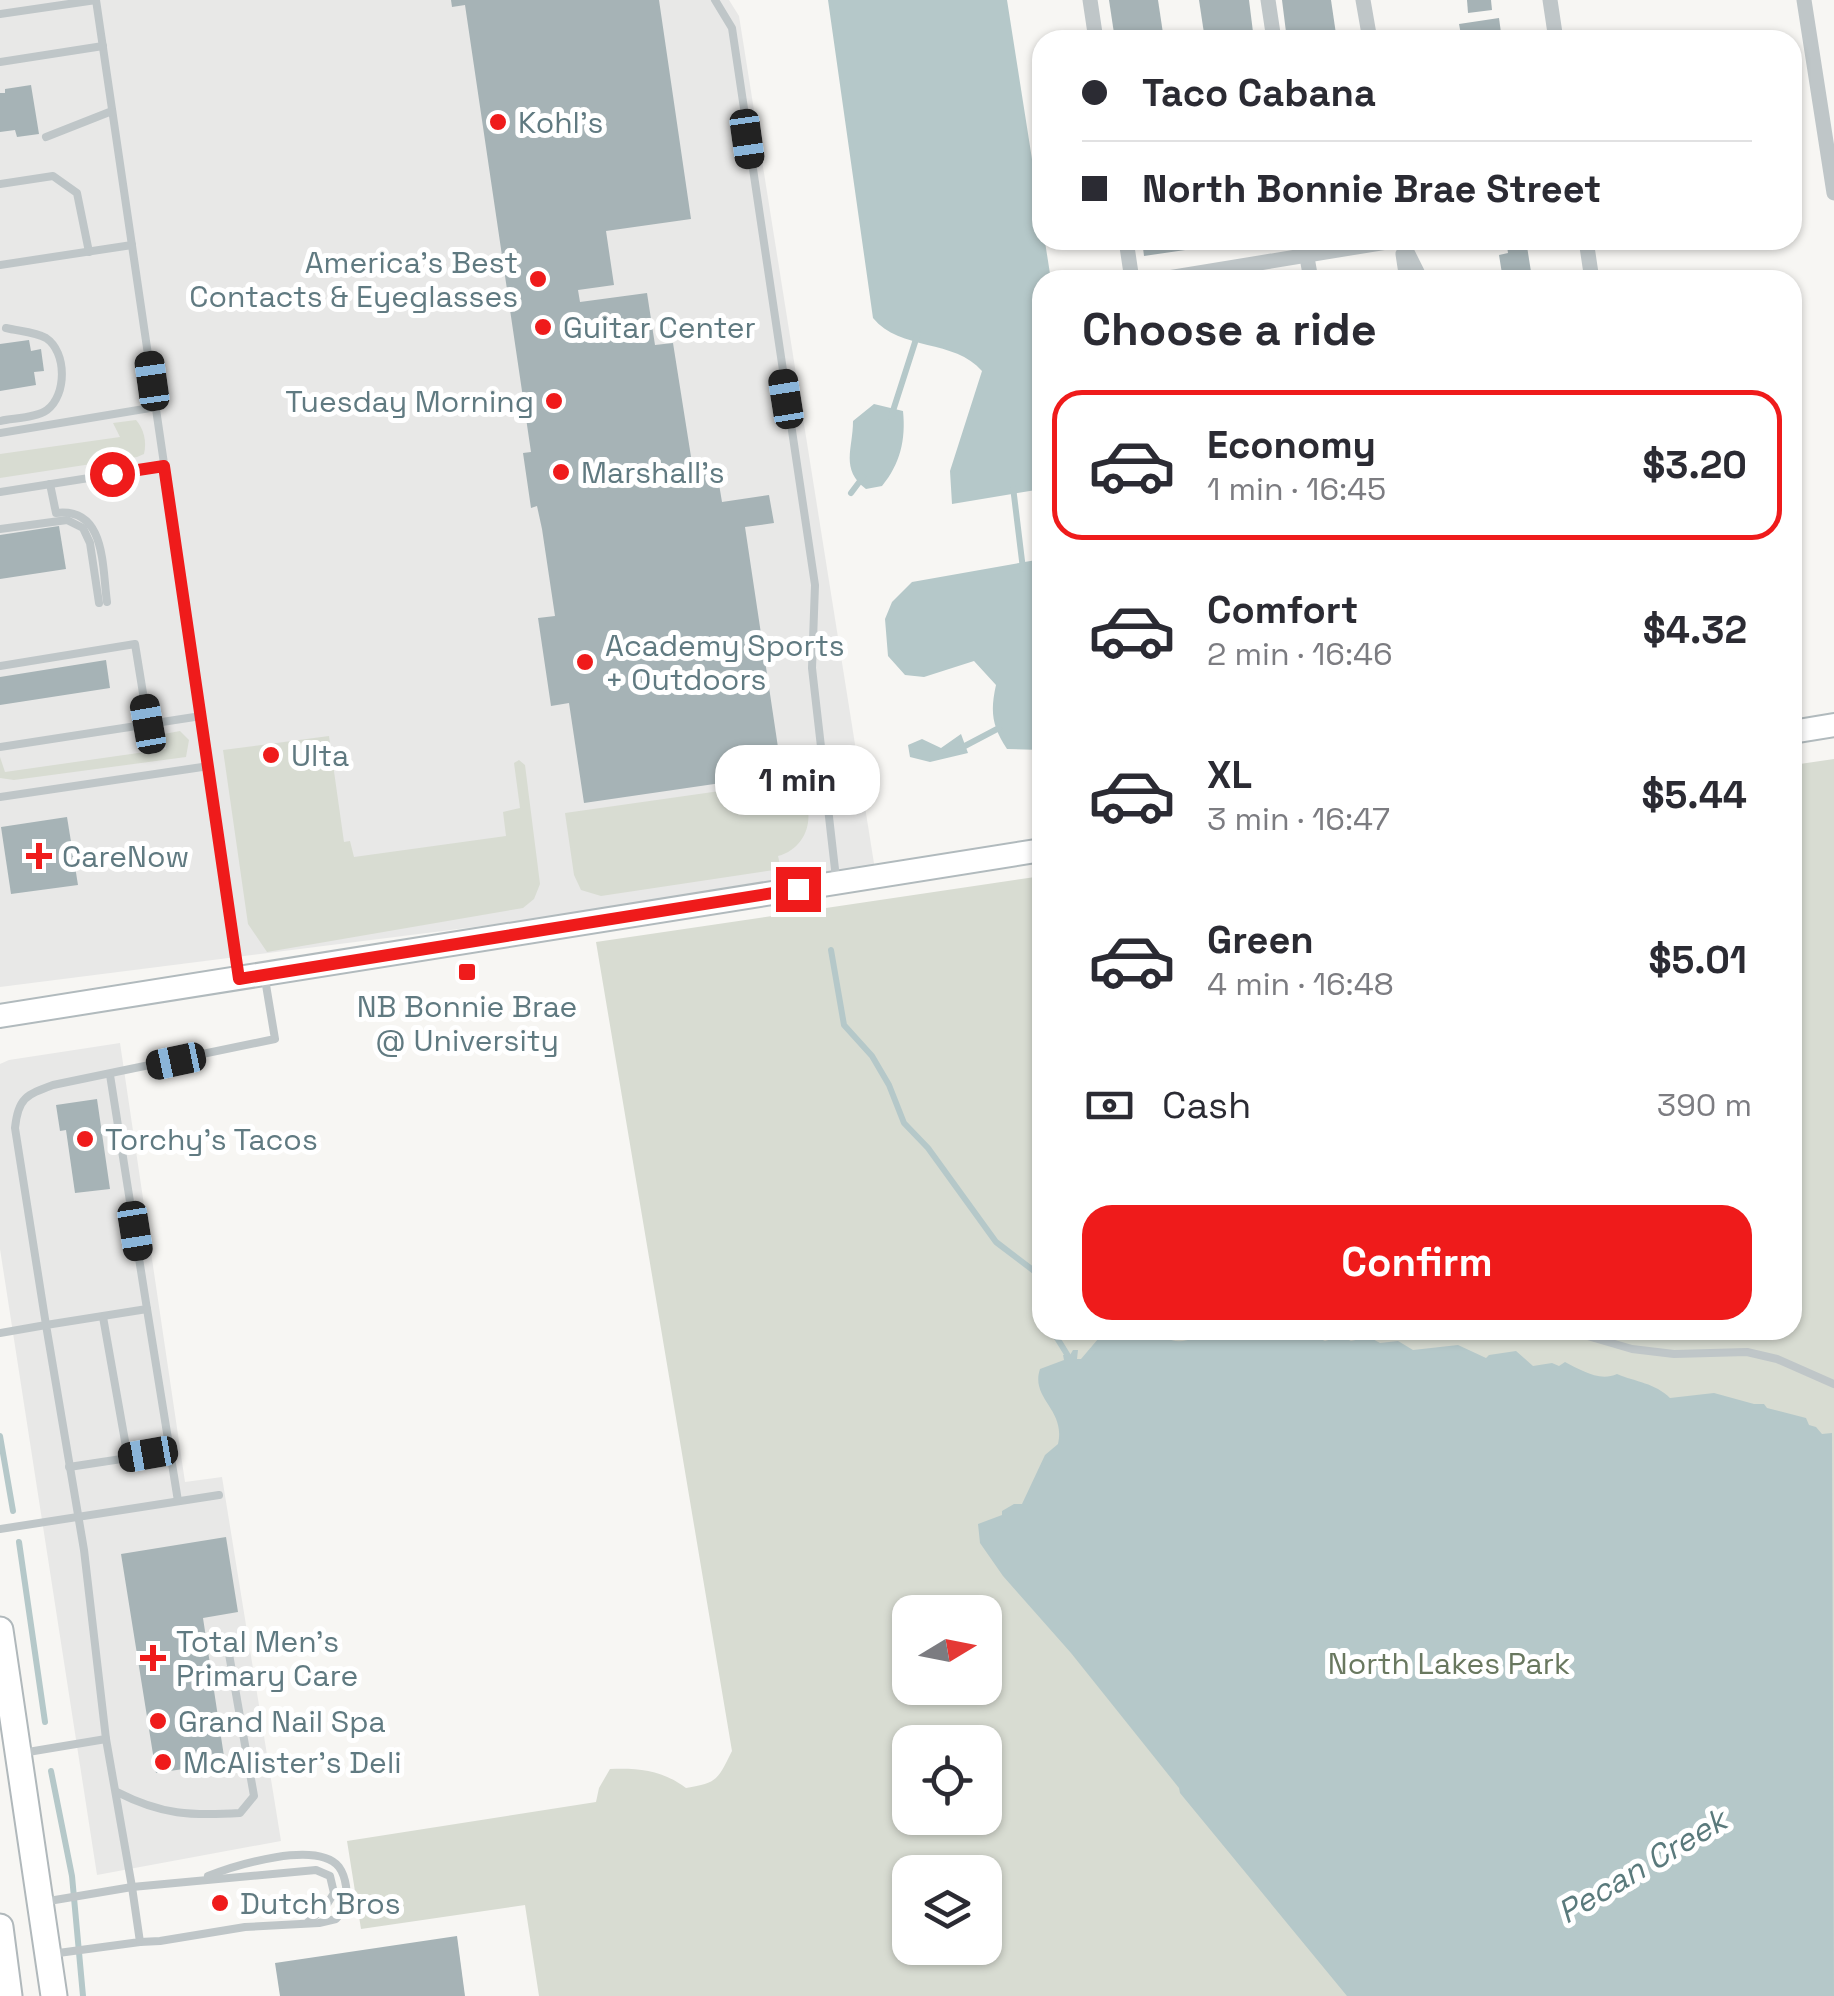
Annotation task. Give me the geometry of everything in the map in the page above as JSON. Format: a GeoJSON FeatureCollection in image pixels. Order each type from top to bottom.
{"type":"FeatureCollection","features":[{"type":"Feature","properties":{"kind":"main road"},"geometry":{"type":"LineString","coordinates":[[1802,731],[1834,726]]}},
{"type":"Feature","properties":{"kind":"main road"},"geometry":{"type":"LineString","coordinates":[[0,1016],[1032,852]]}},
{"type":"Feature","properties":{"kind":"main road"},"geometry":{"type":"LineString","coordinates":[[0,1630],[9,1755],[54,1996]]}},
{"type":"Feature","properties":{"kind":"main road"},"geometry":{"type":"LineString","coordinates":[[0,1934],[10,1996]]}},
{"type":"Feature","properties":{"kind":"street"},"geometry":{"type":"LineString","coordinates":[[1090,0],[1094,30]]}},
{"type":"Feature","properties":{"kind":"street"},"geometry":{"type":"LineString","coordinates":[[1268,0],[1272,30]]}},
{"type":"Feature","properties":{"kind":"street"},"geometry":{"type":"LineString","coordinates":[[1363,0],[1368,30]]}},
{"type":"Feature","properties":{"kind":"street"},"geometry":{"type":"LineString","coordinates":[[1550,0],[1554,30]]}},
{"type":"Feature","properties":{"kind":"street"},"geometry":{"type":"LineString","coordinates":[[1804,0],[1827,100],[1834,193]]}},
{"type":"Feature","properties":{"kind":"street"},"geometry":{"type":"LineString","coordinates":[[1201,270],[1292,250]]}},
{"type":"Feature","properties":{"kind":"lane"},"geometry":{"type":"LineString","coordinates":[[0,14],[96,0],[239,979]]}},
{"type":"Feature","properties":{"kind":"lane"},"geometry":{"type":"LineString","coordinates":[[715,0],[732,28],[815,585],[812,668],[836,883]]}},
{"type":"Feature","properties":{"kind":"lane"},"geometry":{"type":"LineString","coordinates":[[0,62],[102,46]]}},
{"type":"Feature","properties":{"kind":"lane"},"geometry":{"type":"LineString","coordinates":[[46,137],[112,111]]}},
{"type":"Feature","properties":{"kind":"lane"},"geometry":{"type":"LineString","coordinates":[[0,184],[53,176],[77,194],[89,252]]}},
{"type":"Feature","properties":{"kind":"lane"},"geometry":{"type":"LineString","coordinates":[[0,264],[132,245]]}},
{"type":"Feature","properties":{"kind":"lane"},"geometry":{"type":"LineString","coordinates":[[0,421],[45,413],[62,386],[57,351],[45,337],[6,328]]}},
{"type":"Feature","properties":{"kind":"lane"},"geometry":{"type":"LineString","coordinates":[[0,433],[156,407]]}},
{"type":"Feature","properties":{"kind":"lane"},"geometry":{"type":"LineString","coordinates":[[0,492],[164,466]]}},
{"type":"Feature","properties":{"kind":"lane"},"geometry":{"type":"LineString","coordinates":[[0,530],[68,520],[84,528],[103,602],[94,530],[76,512],[56,513],[50,484]]}},
{"type":"Feature","properties":{"kind":"lane"},"geometry":{"type":"LineString","coordinates":[[0,666],[135,644],[148,724]]}},
{"type":"Feature","properties":{"kind":"lane"},"geometry":{"type":"LineString","coordinates":[[0,747],[201,716]]}},
{"type":"Feature","properties":{"kind":"lane"},"geometry":{"type":"LineString","coordinates":[[0,798],[208,766]]}},
{"type":"Feature","properties":{"kind":"lane"},"geometry":{"type":"LineString","coordinates":[[140,1942],[106,1739],[84,1550],[15,1128],[17,1108],[29,1094],[53,1085],[275,1039],[264,975]]}},
{"type":"Feature","properties":{"kind":"lane"},"geometry":{"type":"LineString","coordinates":[[110,1076],[178,1501]]}},
{"type":"Feature","properties":{"kind":"lane"},"geometry":{"type":"LineString","coordinates":[[0,1333],[147,1309]]}},
{"type":"Feature","properties":{"kind":"lane"},"geometry":{"type":"LineString","coordinates":[[103,1317],[128,1458]]}},
{"type":"Feature","properties":{"kind":"lane"},"geometry":{"type":"LineString","coordinates":[[1601,1340],[1632,1349],[1674,1354],[1747,1352],[1834,1384]]}},
{"type":"Feature","properties":{"kind":"lane"},"geometry":{"type":"LineString","coordinates":[[69,1467],[170,1450]]}},
{"type":"Feature","properties":{"kind":"lane"},"geometry":{"type":"LineString","coordinates":[[0,1529],[219,1494]]}},
{"type":"Feature","properties":{"kind":"lane"},"geometry":{"type":"LineString","coordinates":[[117,1792],[164,1812],[194,1816],[240,1812],[254,1796],[226,1637]]}},
{"type":"Feature","properties":{"kind":"lane"},"geometry":{"type":"LineString","coordinates":[[9,1755],[106,1739]]}},
{"type":"Feature","properties":{"kind":"lane"},"geometry":{"type":"LineString","coordinates":[[47,1955],[308,1922],[319,1924],[336,1919],[347,1906],[346,1886],[338,1866],[320,1854],[236,1864],[200,1880]]}},
{"type":"Feature","properties":{"kind":"lane"},"geometry":{"type":"LineString","coordinates":[[38,1903],[132,1887],[316,1870],[330,1876],[334,1893],[308,1922]]}},
{"type":"Feature","properties":{"kind":"shaded area"},"geometry":{"type":"Polygon","coordinates":[[[0,0],[729,0],[739,16],[876,876],[0,987],[0,0]]]}},
{"type":"Feature","properties":{"kind":"shaded area"},"geometry":{"type":"Polygon","coordinates":[[[120,1043],[185,1482],[222,1477],[281,1841],[97,1875],[0,1249],[0,1064],[120,1043]]]}},
{"type":"Feature","properties":{"kind":"green space"},"geometry":{"type":"Polygon","coordinates":[[[136,420],[145,445],[144,454],[137,457],[0,478],[0,454],[120,437],[113,423],[136,420]]]}},
{"type":"Feature","properties":{"kind":"green space"},"geometry":{"type":"Polygon","coordinates":[[[180,731],[189,740],[186,757],[14,780],[0,778],[0,757],[5,772],[166,749],[164,734],[180,731]]]}},
{"type":"Feature","properties":{"kind":"green space"},"geometry":{"type":"Polygon","coordinates":[[[329,736],[344,842],[350,841],[354,857],[506,836],[503,812],[520,808],[514,763],[519,760],[525,765],[540,884],[534,899],[523,908],[267,952],[248,924],[223,750],[329,736]]]}},
{"type":"Feature","properties":{"kind":"green space","name":"North Lakes Park"},"geometry":{"type":"Polygon","coordinates":[[[1834,759],[1834,1996],[539,1996],[525,1905],[361,1929],[347,1841],[596,1802],[610,1769],[650,1771],[686,1788],[697,1786],[716,1778],[732,1751],[596,942],[1032,877],[1032,1340],[1802,1340],[1802,764],[1834,759]]]}},
{"type":"Feature","properties":{"kind":"green space"},"geometry":{"type":"Polygon","coordinates":[[[790,781],[805,800],[808,823],[799,843],[778,856],[781,869],[601,896],[581,890],[574,875],[565,813],[790,781]]]}},
{"type":"Feature","properties":{"kind":"water"},"geometry":{"type":"Polygon","coordinates":[[[828,0],[1007,0],[1032,159],[1032,250],[1046,250],[1049,270],[1032,270],[1032,491],[952,504],[950,471],[982,371],[957,354],[898,336],[873,318],[828,0]]]}},
{"type":"Feature","properties":{"kind":"water"},"geometry":{"type":"Polygon","coordinates":[[[874,404],[903,411],[904,432],[888,478],[882,486],[866,489],[853,474],[850,450],[853,421],[874,404]]]}},
{"type":"Feature","properties":{"kind":"water"},"geometry":{"type":"Polygon","coordinates":[[[1032,561],[1032,750],[1007,749],[994,718],[996,685],[974,661],[924,677],[905,675],[888,656],[885,619],[892,602],[912,582],[1032,561]]]}},
{"type":"Feature","properties":{"kind":"water"},"geometry":{"type":"Polygon","coordinates":[[[961,734],[968,753],[930,762],[910,757],[908,745],[922,739],[941,748],[961,734]]]}},
{"type":"Feature","properties":{"kind":"water","name":"Pecan Creek"},"geometry":{"type":"Polygon","coordinates":[[[1097,1340],[1374,1340],[1398,1341],[1413,1350],[1458,1345],[1486,1358],[1516,1351],[1533,1366],[1559,1366],[1565,1362],[1597,1376],[1617,1374],[1652,1386],[1670,1398],[1714,1393],[1764,1404],[1806,1418],[1822,1434],[1832,1433],[1834,1996],[1347,1996],[980,1543],[978,1524],[1002,1515],[1014,1504],[1022,1504],[1045,1455],[1058,1444],[1057,1422],[1040,1388],[1040,1369],[1064,1360],[1063,1355],[1070,1355],[1073,1350],[1078,1350],[1077,1359],[1097,1340]]]}},
{"type":"Feature","properties":{"kind":"building"},"geometry":{"type":"Polygon","coordinates":[[[451,0],[659,0],[691,219],[606,231],[614,285],[578,290],[580,302],[647,293],[655,345],[673,343],[692,463],[717,472],[722,502],[769,495],[774,523],[745,527],[782,774],[584,803],[569,703],[551,706],[538,618],[555,616],[537,506],[531,508],[523,453],[531,452],[465,5],[452,7],[451,0]]]}},
{"type":"Feature","properties":{"kind":"building"},"geometry":{"type":"Polygon","coordinates":[[[1109,0],[1158,0],[1162,30],[1114,30],[1109,0]]]}},
{"type":"Feature","properties":{"kind":"building"},"geometry":{"type":"Polygon","coordinates":[[[1199,0],[1249,0],[1253,30],[1204,30],[1199,0]]]}},
{"type":"Feature","properties":{"kind":"building"},"geometry":{"type":"Polygon","coordinates":[[[1282,0],[1331,0],[1335,30],[1286,30],[1282,0]]]}},
{"type":"Feature","properties":{"kind":"building"},"geometry":{"type":"Polygon","coordinates":[[[1467,0],[1491,0],[1492,10],[1468,13],[1467,0]]]}},
{"type":"Feature","properties":{"kind":"building"},"geometry":{"type":"Polygon","coordinates":[[[1499,18],[1501,30],[1460,30],[1459,24],[1499,18]]]}},
{"type":"Feature","properties":{"kind":"building"},"geometry":{"type":"Polygon","coordinates":[[[31,85],[39,134],[17,137],[15,130],[0,132],[0,93],[31,85]]]}},
{"type":"Feature","properties":{"kind":"building"},"geometry":{"type":"Polygon","coordinates":[[[1143,250],[1185,250],[1144,256],[1143,250]]]}},
{"type":"Feature","properties":{"kind":"building"},"geometry":{"type":"Polygon","coordinates":[[[1508,250],[1528,250],[1531,270],[1501,270],[1499,255],[1508,250]]]}},
{"type":"Feature","properties":{"kind":"building"},"geometry":{"type":"Polygon","coordinates":[[[29,340],[31,351],[41,349],[44,371],[34,372],[36,385],[0,391],[0,344],[29,340]]]}},
{"type":"Feature","properties":{"kind":"building"},"geometry":{"type":"Polygon","coordinates":[[[59,526],[66,569],[0,579],[0,535],[59,526]]]}},
{"type":"Feature","properties":{"kind":"building"},"geometry":{"type":"Polygon","coordinates":[[[106,660],[110,688],[0,705],[0,677],[106,660]]]}},
{"type":"Feature","properties":{"kind":"building","name":"CareNow"},"geometry":{"type":"Polygon","coordinates":[[[67,817],[78,885],[11,894],[1,827],[67,817]]]}},
{"type":"Feature","properties":{"kind":"building","name":"Torchy's Tacos"},"geometry":{"type":"Polygon","coordinates":[[[97,1099],[110,1189],[75,1193],[66,1130],[60,1131],[56,1105],[97,1099]]]}},
{"type":"Feature","properties":{"kind":"building"},"geometry":{"type":"Polygon","coordinates":[[[226,1537],[238,1612],[203,1618],[225,1763],[156,1773],[121,1554],[226,1537]]]}},
{"type":"Feature","properties":{"kind":"building"},"geometry":{"type":"Polygon","coordinates":[[[457,1936],[465,1996],[280,1996],[275,1963],[457,1936]]]}},
{"type":"Feature","properties":{"kind":"waterway"},"geometry":{"type":"LineString","coordinates":[[891,417],[918,333]]}},
{"type":"Feature","properties":{"kind":"waterway"},"geometry":{"type":"LineString","coordinates":[[851,493],[863,477]]}},
{"type":"Feature","properties":{"kind":"waterway"},"geometry":{"type":"LineString","coordinates":[[1013,487],[1023,569]]}},
{"type":"Feature","properties":{"kind":"waterway"},"geometry":{"type":"LineString","coordinates":[[961,748],[999,728]]}},
{"type":"Feature","properties":{"kind":"waterway"},"geometry":{"type":"LineString","coordinates":[[831,950],[844,1025],[872,1056],[904,1123],[928,1148],[996,1242],[1032,1269]]}},
{"type":"Feature","properties":{"kind":"waterway"},"geometry":{"type":"LineString","coordinates":[[1058,1340],[1070,1359]]}},
{"type":"Feature","properties":{"kind":"waterway"},"geometry":{"type":"LineString","coordinates":[[0,1436],[13,1511]]}},
{"type":"Feature","properties":{"kind":"waterway"},"geometry":{"type":"LineString","coordinates":[[19,1542],[45,1722]]}},
{"type":"Feature","properties":{"kind":"waterway"},"geometry":{"type":"LineString","coordinates":[[51,1771],[72,1876],[83,1996]]}},
{"type":"Feature","properties":{"kind":"place","name":"Kohl's"},"geometry":{"type":"Point","coordinates":[498,122]}},
{"type":"Feature","properties":{"kind":"place","name":"America's Best Contacts & Eyeglasses"},"geometry":{"type":"Point","coordinates":[538,279]}},
{"type":"Feature","properties":{"kind":"place","name":"Guitar Center"},"geometry":{"type":"Point","coordinates":[543,327]}},
{"type":"Feature","properties":{"kind":"place","name":"Tuesday Morning"},"geometry":{"type":"Point","coordinates":[554,401]}},
{"type":"Feature","properties":{"kind":"place","name":"Marshall's"},"geometry":{"type":"Point","coordinates":[561,472]}},
{"type":"Feature","properties":{"kind":"place","name":"Academy Sports + Outdoors"},"geometry":{"type":"Point","coordinates":[585,662]}},
{"type":"Feature","properties":{"kind":"place","name":"Ulta"},"geometry":{"type":"Point","coordinates":[271,755]}},
{"type":"Feature","properties":{"kind":"place","name":"CareNow"},"geometry":{"type":"Point","coordinates":[39,856]}},
{"type":"Feature","properties":{"kind":"place","name":"NB Bonnie Brae @ University"},"geometry":{"type":"Point","coordinates":[467,972]}},
{"type":"Feature","properties":{"kind":"place","name":"Torchy's Tacos"},"geometry":{"type":"Point","coordinates":[85,1139]}},
{"type":"Feature","properties":{"kind":"place","name":"Total Men's Primary Care"},"geometry":{"type":"Point","coordinates":[153,1658]}},
{"type":"Feature","properties":{"kind":"place","name":"Grand Nail Spa"},"geometry":{"type":"Point","coordinates":[158,1721]}},
{"type":"Feature","properties":{"kind":"place","name":"McAlister's Deli"},"geometry":{"type":"Point","coordinates":[163,1762]}},
{"type":"Feature","properties":{"kind":"place","name":"Dutch Bros"},"geometry":{"type":"Point","coordinates":[220,1903]}},
{"type":"Feature","properties":{"kind":"route"},"geometry":{"type":"LineString","coordinates":[[112,474],[164,466],[239,979],[798,889]]}}]}
